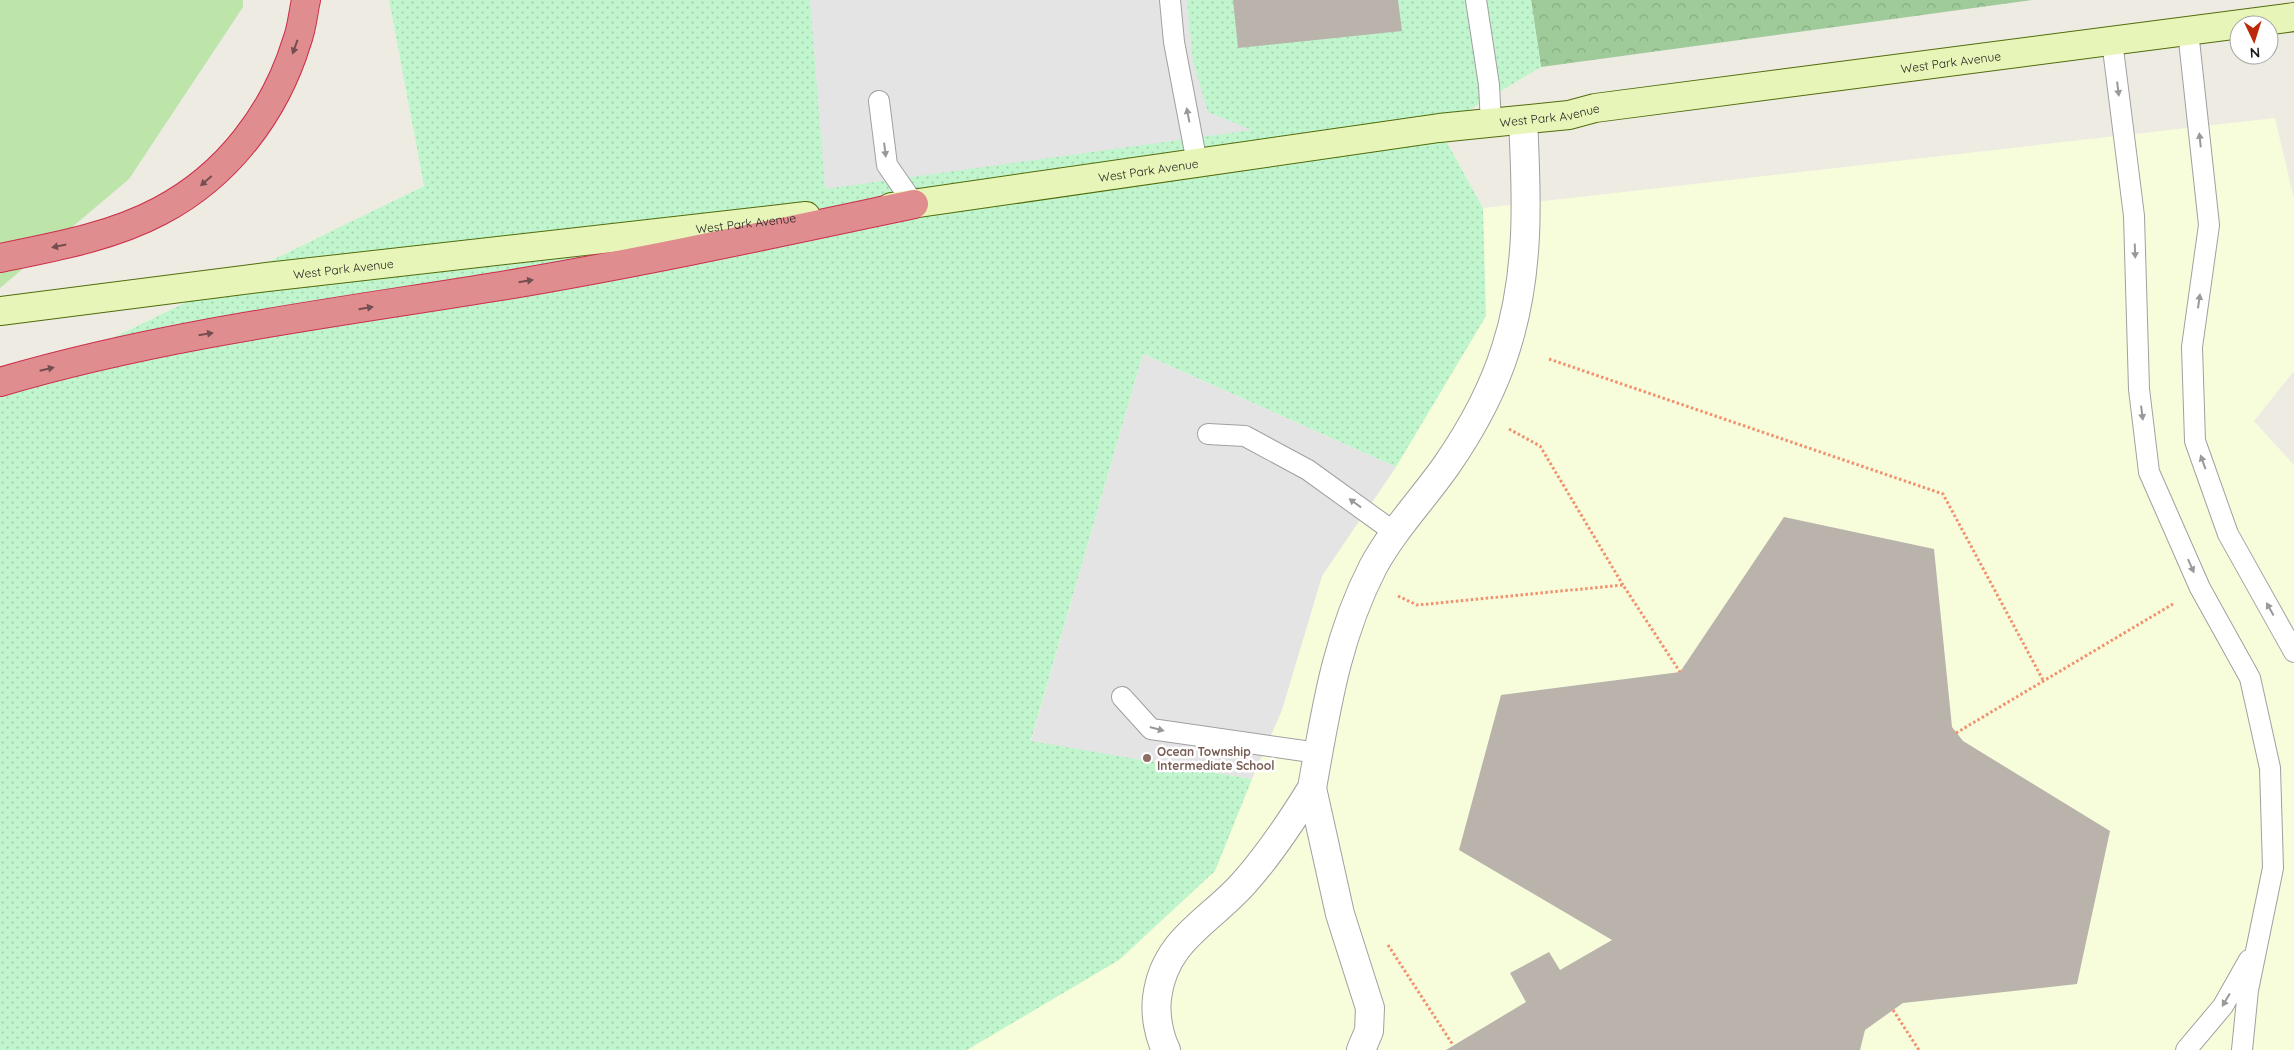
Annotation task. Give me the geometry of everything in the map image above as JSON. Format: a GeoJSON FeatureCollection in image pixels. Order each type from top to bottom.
{"type":"FeatureCollection","features":[{"type":"Feature","properties":{"kind":"highway"},"geometry":{"type":"LineString","coordinates":[[0,258],[72,243],[136,222],[160,211],[204,184],[236,153],[271,103],[284,78],[298,40],[306,0]]}},
{"type":"Feature","properties":{"kind":"highway"},"geometry":{"type":"LineString","coordinates":[[0,382],[193,336],[592,271],[914,204]]}},
{"type":"Feature","properties":{"kind":"street","name":"West Park Avenue"},"geometry":{"type":"LineString","coordinates":[[0,311],[267,277],[914,204],[1439,128],[1569,115],[1615,106],[2294,17]]}},
{"type":"Feature","properties":{"kind":"street"},"geometry":{"type":"LineString","coordinates":[[1166,1050],[1156,1009],[1159,981],[1166,963],[1182,940],[1242,885],[1285,833],[1312,788],[1332,676],[1343,636],[1367,581],[1394,532],[1446,466],[1479,411],[1506,349],[1520,297],[1527,210],[1523,120]]}},
{"type":"Feature","properties":{"kind":"street"},"geometry":{"type":"LineString","coordinates":[[1312,788],[1340,914],[1370,1008],[1369,1032],[1362,1050]]}},
{"type":"Feature","properties":{"kind":"lane"},"geometry":{"type":"LineString","coordinates":[[1170,0],[1174,42],[1197,163]]}},
{"type":"Feature","properties":{"kind":"lane"},"geometry":{"type":"LineString","coordinates":[[1476,0],[1489,85],[1490,123]]}},
{"type":"Feature","properties":{"kind":"lane"},"geometry":{"type":"LineString","coordinates":[[2188,31],[2209,225],[2192,347],[2196,441],[2228,534],[2294,652]]}},
{"type":"Feature","properties":{"kind":"lane"},"geometry":{"type":"LineString","coordinates":[[2112,41],[2134,216],[2139,389],[2149,472],[2200,588],[2250,678],[2270,768],[2273,868],[2248,990],[2242,1050]]}},
{"type":"Feature","properties":{"kind":"lane"},"geometry":{"type":"LineString","coordinates":[[879,102],[886,165],[914,204]]}},
{"type":"Feature","properties":{"kind":"lane"},"geometry":{"type":"LineString","coordinates":[[1208,434],[1245,436],[1308,470],[1394,532]]}},
{"type":"Feature","properties":{"kind":"lane"},"geometry":{"type":"LineString","coordinates":[[1122,697],[1151,729],[1318,753]]}},
{"type":"Feature","properties":{"kind":"lane"},"geometry":{"type":"LineString","coordinates":[[2186,1050],[2223,1006],[2258,942]]}},
{"type":"Feature","properties":{"kind":"path"},"geometry":{"type":"LineString","coordinates":[[1549,359],[1943,494],[2043,680]]}},
{"type":"Feature","properties":{"kind":"path"},"geometry":{"type":"LineString","coordinates":[[1479,411],[1540,446],[1623,585],[1680,672]]}},
{"type":"Feature","properties":{"kind":"path"},"geometry":{"type":"LineString","coordinates":[[1367,581],[1417,605],[1623,585]]}},
{"type":"Feature","properties":{"kind":"path"},"geometry":{"type":"LineString","coordinates":[[1956,733],[2200,588]]}},
{"type":"Feature","properties":{"kind":"path"},"geometry":{"type":"LineString","coordinates":[[1387,943],[1453,1045]]}},
{"type":"Feature","properties":{"kind":"path"},"geometry":{"type":"LineString","coordinates":[[1893,1010],[1919,1050]]}},
{"type":"Feature","properties":{"kind":"shaded area","name":"Ocean Township Intermediate School"},"geometry":{"type":"Polygon","coordinates":[[[389,0],[1531,0],[1541,67],[1439,128],[1483,208],[2275,118],[2294,199],[2294,371],[2254,421],[2294,465],[2294,1050],[0,1050],[0,393],[424,186],[389,0]]]}},
{"type":"Feature","properties":{"kind":"shaded area"},"geometry":{"type":"Polygon","coordinates":[[[389,0],[1531,0],[1541,67],[1439,128],[1483,208],[1486,316],[1396,467],[1143,354],[1031,740],[1252,779],[1215,871],[1119,960],[967,1050],[0,1050],[0,393],[424,186],[389,0]]]}},
{"type":"Feature","properties":{"kind":"shaded area"},"geometry":{"type":"Polygon","coordinates":[[[810,0],[1187,0],[1193,61],[1208,112],[1252,130],[825,189],[810,0]]]}},
{"type":"Feature","properties":{"kind":"shaded area"},"geometry":{"type":"Polygon","coordinates":[[[1143,354],[1396,467],[1322,576],[1282,710],[1252,779],[1031,741],[1143,354]]]}},
{"type":"Feature","properties":{"kind":"green space"},"geometry":{"type":"Polygon","coordinates":[[[0,0],[243,0],[243,7],[129,179],[0,288],[0,0]]]}},
{"type":"Feature","properties":{"kind":"green space"},"geometry":{"type":"Polygon","coordinates":[[[1531,0],[2032,0],[1541,67],[1531,0]]]}},
{"type":"Feature","properties":{"kind":"building"},"geometry":{"type":"Polygon","coordinates":[[[1233,0],[1398,0],[1402,31],[1238,48],[1233,0]]]}},
{"type":"Feature","properties":{"kind":"building"},"geometry":{"type":"Polygon","coordinates":[[[1784,517],[1934,549],[1952,727],[1963,741],[2110,831],[2077,984],[1903,1003],[1865,1030],[1860,1050],[1446,1050],[1526,1002],[1510,973],[1549,952],[1560,970],[1612,940],[1459,850],[1501,695],[1680,672],[1784,517]]]}},
{"type":"Feature","properties":{"kind":"place","name":"Ocean Township Intermediate School"},"geometry":{"type":"Point","coordinates":[1147,758]}}]}
